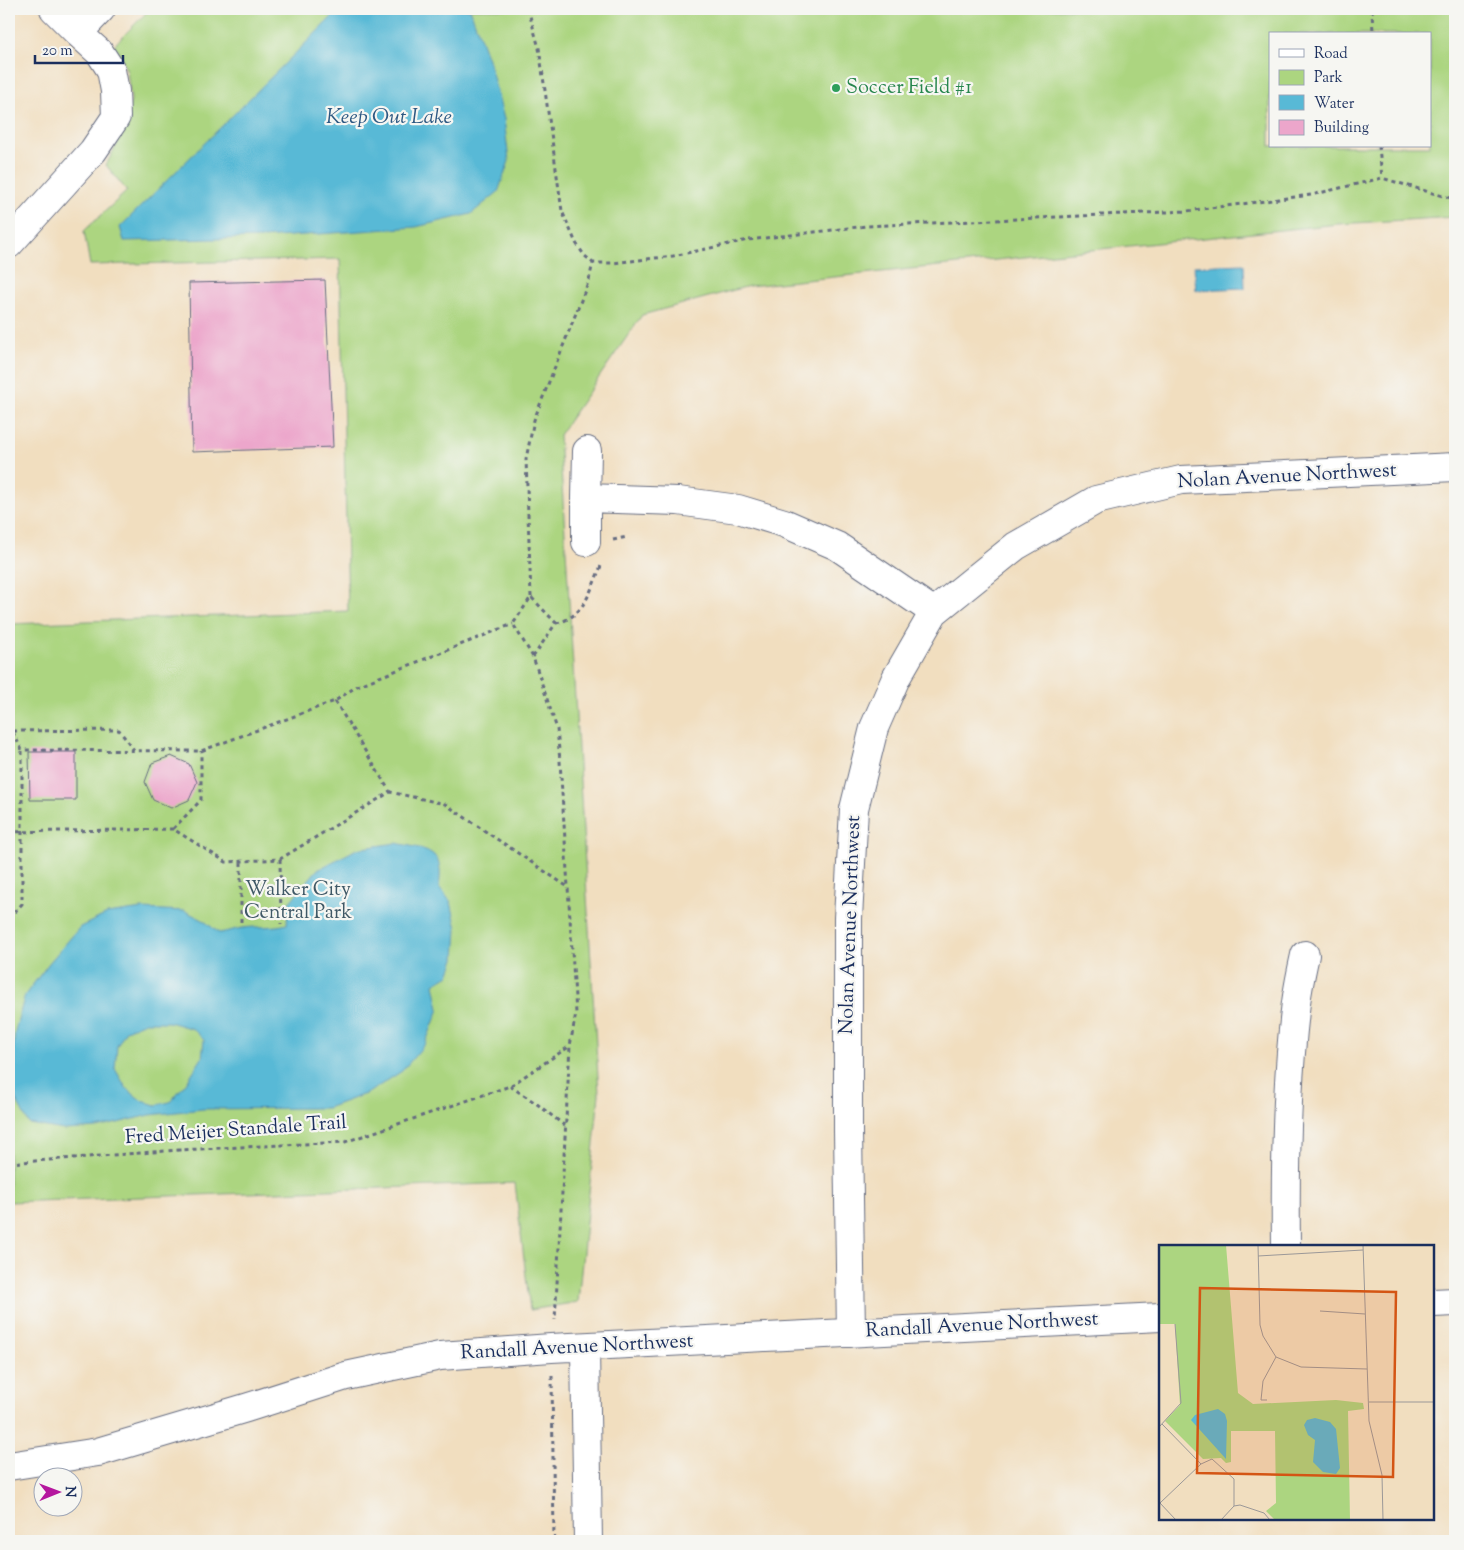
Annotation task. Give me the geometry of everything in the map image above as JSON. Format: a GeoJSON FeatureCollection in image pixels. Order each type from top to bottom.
{"type":"FeatureCollection","features":[{"type":"Feature","properties":{"kind":"street"},"geometry":{"type":"LineString","coordinates":[[9,244],[94,151],[116,117],[115,91],[111,70],[100,53],[54,9]]}},
{"type":"Feature","properties":{"kind":"street"},"geometry":{"type":"LineString","coordinates":[[78,33],[101,9]]}},
{"type":"Feature","properties":{"kind":"street"},"geometry":{"type":"LineString","coordinates":[[586,542],[587,451]]}},
{"type":"Feature","properties":{"kind":"street","name":"Nolan Avenue Northwest"},"geometry":{"type":"LineString","coordinates":[[851,1334],[848,1131],[848,918],[854,809],[874,728],[896,678],[934,612],[1016,546],[1096,500],[1181,480],[1455,467]]}},
{"type":"Feature","properties":{"kind":"street"},"geometry":{"type":"LineString","coordinates":[[586,498],[678,501],[738,509],[784,523],[837,546],[934,612]]}},
{"type":"Feature","properties":{"kind":"street"},"geometry":{"type":"LineString","coordinates":[[1286,1245],[1285,1160],[1291,1060],[1295,1010],[1304,955]]}},
{"type":"Feature","properties":{"kind":"street"},"geometry":{"type":"LineString","coordinates":[[1434,1303],[1455,1302]]}},
{"type":"Feature","properties":{"kind":"street","name":"Randall Avenue Northwest"},"geometry":{"type":"LineString","coordinates":[[9,1466],[98,1452],[346,1376],[440,1356],[551,1348],[585,1348],[1159,1317]]}},
{"type":"Feature","properties":{"kind":"street"},"geometry":{"type":"LineString","coordinates":[[585,1348],[588,1541]]}},
{"type":"Feature","properties":{"kind":"path"},"geometry":{"type":"LineString","coordinates":[[528,9],[539,48],[562,211],[576,243],[584,255],[593,263],[613,263],[674,256],[748,240],[866,226],[1187,211],[1227,207],[1311,195],[1382,178],[1455,198]]}},
{"type":"Feature","properties":{"kind":"path"},"geometry":{"type":"LineString","coordinates":[[1372,9],[1372,32]]}},
{"type":"Feature","properties":{"kind":"path"},"geometry":{"type":"LineString","coordinates":[[1379,148],[1382,178]]}},
{"type":"Feature","properties":{"kind":"path"},"geometry":{"type":"LineString","coordinates":[[22,750],[201,751],[335,701],[357,686],[513,624],[530,597],[526,458],[534,420],[589,280],[593,263]]}},
{"type":"Feature","properties":{"kind":"path"},"geometry":{"type":"LineString","coordinates":[[612,541],[627,537]]}},
{"type":"Feature","properties":{"kind":"path"},"geometry":{"type":"LineString","coordinates":[[533,657],[556,623],[566,621],[576,614],[583,605],[602,565]]}},
{"type":"Feature","properties":{"kind":"path"},"geometry":{"type":"LineString","coordinates":[[530,597],[556,623]]}},
{"type":"Feature","properties":{"kind":"path"},"geometry":{"type":"LineString","coordinates":[[510,1086],[565,1126],[570,1046],[576,1013],[557,729],[533,657],[513,624]]}},
{"type":"Feature","properties":{"kind":"path"},"geometry":{"type":"LineString","coordinates":[[335,701],[390,792]]}},
{"type":"Feature","properties":{"kind":"path"},"geometry":{"type":"LineString","coordinates":[[9,725],[22,750],[22,904],[9,918]]}},
{"type":"Feature","properties":{"kind":"path"},"geometry":{"type":"LineString","coordinates":[[13,731],[118,730],[134,750]]}},
{"type":"Feature","properties":{"kind":"path"},"geometry":{"type":"LineString","coordinates":[[173,829],[202,800],[201,751]]}},
{"type":"Feature","properties":{"kind":"path"},"geometry":{"type":"LineString","coordinates":[[9,832],[173,829],[226,862],[280,859],[390,792],[445,804],[568,887]]}},
{"type":"Feature","properties":{"kind":"path"},"geometry":{"type":"LineString","coordinates":[[280,859],[281,924]]}},
{"type":"Feature","properties":{"kind":"path"},"geometry":{"type":"LineString","coordinates":[[241,862],[241,926]]}},
{"type":"Feature","properties":{"kind":"path","name":"Fred Meijer Standale Trail"},"geometry":{"type":"LineString","coordinates":[[9,1163],[179,1150],[345,1142],[510,1086],[570,1046]]}},
{"type":"Feature","properties":{"kind":"green space","name":"Walker City Central Park"},"geometry":{"type":"Polygon","coordinates":[[[150,9],[1455,9],[1455,217],[1338,224],[749,286],[642,315],[559,435],[599,1094],[578,1302],[530,1310],[515,1183],[9,1202],[9,624],[348,611],[340,259],[90,265],[84,231],[127,191],[106,165],[123,132],[131,100],[127,71],[114,45],[150,9]]]}},
{"type":"Feature","properties":{"kind":"water","name":"Keep Out Lake"},"geometry":{"type":"Polygon","coordinates":[[[340,9],[470,9],[489,62],[504,119],[509,161],[498,192],[471,214],[416,227],[263,238],[124,241],[120,227],[340,9]]]}},
{"type":"Feature","properties":{"kind":"water"},"geometry":{"type":"Polygon","coordinates":[[[1244,264],[1245,288],[1196,290],[1194,266],[1244,264]]]}},
{"type":"Feature","properties":{"kind":"water"},"geometry":{"type":"Polygon","coordinates":[[[396,843],[417,847],[431,853],[439,865],[439,887],[451,902],[457,929],[455,959],[449,975],[434,984],[439,1009],[425,1044],[402,1071],[368,1093],[327,1108],[203,1109],[150,1115],[97,1128],[64,1130],[29,1124],[17,1102],[11,1074],[15,1031],[25,995],[80,927],[107,914],[142,909],[185,911],[203,920],[219,933],[243,928],[287,924],[288,904],[317,870],[357,849],[396,843]],[[145,1022],[126,1030],[117,1046],[115,1069],[127,1089],[142,1101],[156,1105],[170,1102],[186,1083],[202,1058],[204,1040],[193,1029],[169,1022],[145,1022]]]}},
{"type":"Feature","properties":{"kind":"building"},"geometry":{"type":"Polygon","coordinates":[[[325,280],[333,447],[192,452],[189,283],[325,280]]]}},
{"type":"Feature","properties":{"kind":"building"},"geometry":{"type":"Polygon","coordinates":[[[29,752],[76,752],[76,800],[30,800],[29,752]]]}},
{"type":"Feature","properties":{"kind":"building"},"geometry":{"type":"Polygon","coordinates":[[[171,756],[189,764],[197,782],[189,800],[171,808],[153,800],[145,782],[152,763],[171,756]]]}},
{"type":"Feature","properties":{"kind":"place","name":"Soccer Field #1"},"geometry":{"type":"Point","coordinates":[836,88]}}]}
